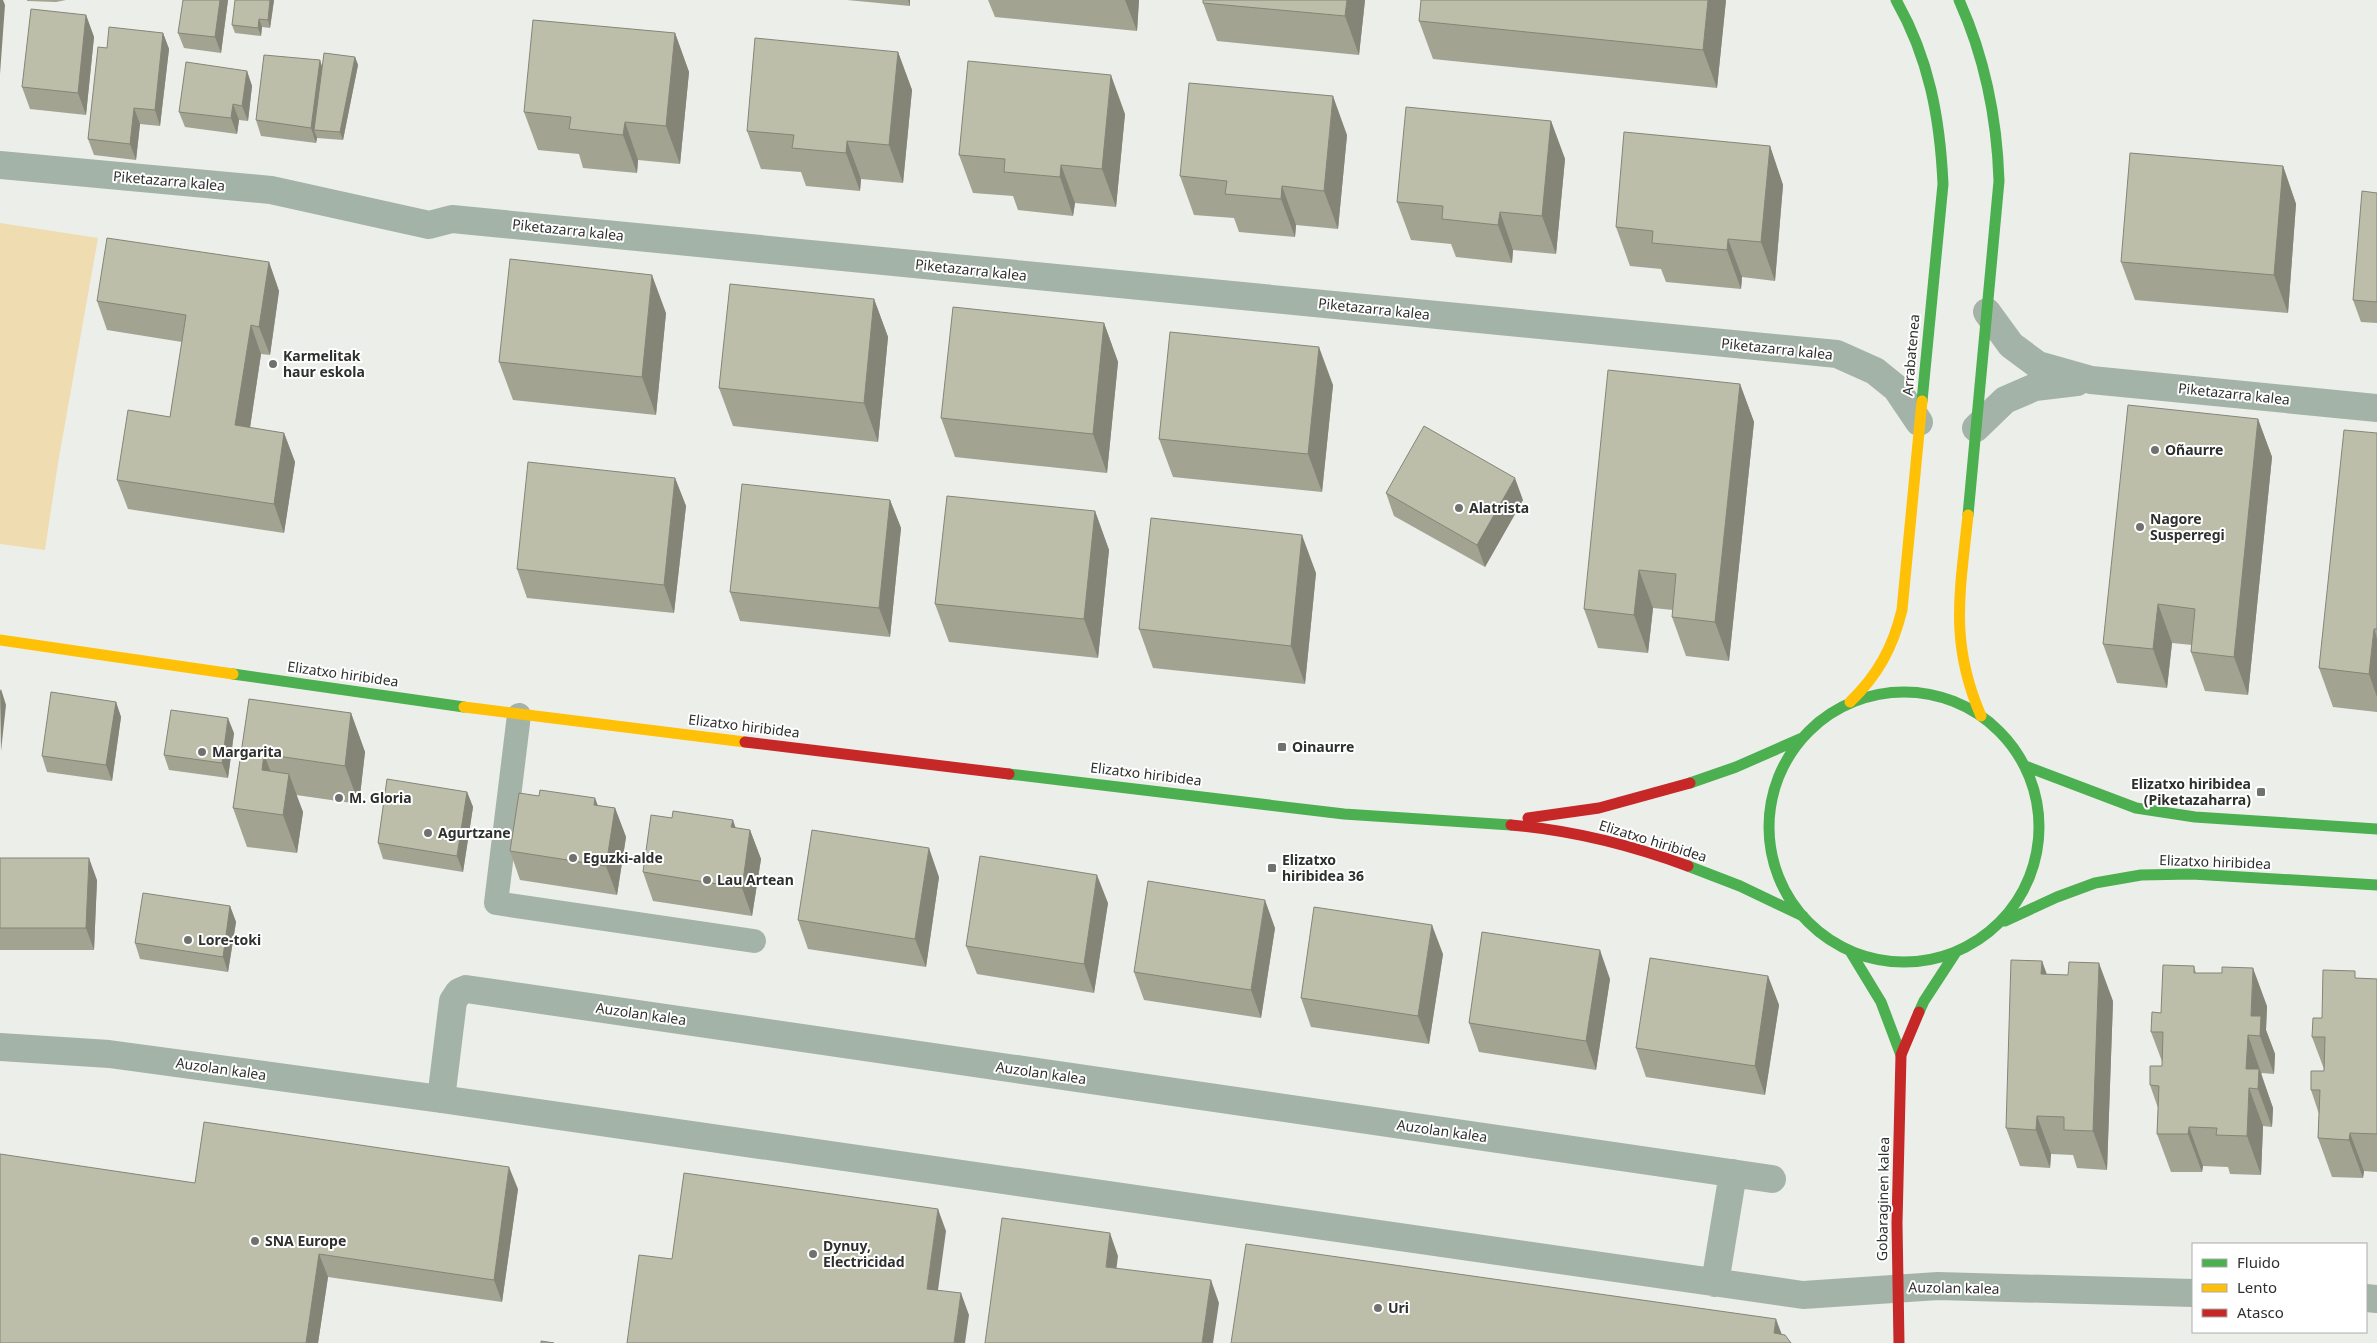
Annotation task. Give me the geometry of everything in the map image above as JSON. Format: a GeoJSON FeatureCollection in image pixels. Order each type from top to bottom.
{"type":"FeatureCollection","features":[{"type":"Feature","properties":{"kind":"main road","name":"Arrabatenea"},"geometry":{"type":"LineString","coordinates":[[1849,703],[1868,686],[1884,664],[1896,638],[1902,610],[1943,184],[1941,137],[1933,91],[1919,46],[1896,0]]}},
{"type":"Feature","properties":{"kind":"main road"},"geometry":{"type":"LineString","coordinates":[[1959,0],[1982,59],[1993,99],[1998,140],[1999,181],[1958,626],[1963,670],[1970,694],[1981,716]]}},
{"type":"Feature","properties":{"kind":"main road","name":"Elizatxo hiribidea"},"geometry":{"type":"LineString","coordinates":[[0,640],[519,715],[1344,814],[1416,820],[1486,822],[1578,835],[1650,852],[1702,870],[1753,891],[1803,916]]}},
{"type":"Feature","properties":{"kind":"main road"},"geometry":{"type":"LineString","coordinates":[[1903,692],[1930,695],[1957,703],[1981,716],[2006,738],[2025,766],[2036,798],[2040,832],[2034,865],[2021,896],[2000,922],[1980,940],[1956,952],[1930,960],[1903,962],[1876,959],[1850,951],[1824,936],[1803,916],[1790,899],[1780,880],[1773,860],[1769,838],[1772,795],[1779,775],[1789,756],[1802,738],[1824,719],[1849,703],[1875,695],[1903,692]]}},
{"type":"Feature","properties":{"kind":"main road","name":"Elizatxo hiribidea"},"geometry":{"type":"LineString","coordinates":[[1486,822],[1587,810],[1651,796],[1703,780],[1802,738]]}},
{"type":"Feature","properties":{"kind":"main road"},"geometry":{"type":"LineString","coordinates":[[2025,766],[2136,808],[2195,817],[2377,829]]}},
{"type":"Feature","properties":{"kind":"main road","name":"Elizatxo hiribidea"},"geometry":{"type":"LineString","coordinates":[[2000,922],[2095,883],[2141,875],[2192,874],[2377,885]]}},
{"type":"Feature","properties":{"kind":"main road","name":"Gobaraginen kalea"},"geometry":{"type":"LineString","coordinates":[[1850,951],[1881,1002],[1901,1055],[1897,1287],[1898,1343]]}},
{"type":"Feature","properties":{"kind":"main road","name":"Gobaraginen kalea"},"geometry":{"type":"LineString","coordinates":[[1901,1055],[1924,1001],[1956,952]]}},
{"type":"Feature","properties":{"kind":"street","name":"Piketazarra kalea"},"geometry":{"type":"LineString","coordinates":[[0,166],[271,190],[429,224],[452,219],[1837,354],[1875,371],[1896,388],[1920,422]]}},
{"type":"Feature","properties":{"kind":"street","name":"Piketazarra kalea"},"geometry":{"type":"LineString","coordinates":[[1987,312],[2011,345],[2038,365],[2090,380],[2377,408]]}},
{"type":"Feature","properties":{"kind":"street","name":"Piketazarra kalea"},"geometry":{"type":"LineString","coordinates":[[1976,428],[2005,400],[2035,387],[2090,380]]}},
{"type":"Feature","properties":{"kind":"street","name":"Auzolan kalea"},"geometry":{"type":"LineString","coordinates":[[441,1099],[453,1001],[458,992],[466,989],[1772,1179]]}},
{"type":"Feature","properties":{"kind":"street","name":"Auzolan kalea"},"geometry":{"type":"LineString","coordinates":[[0,1047],[109,1054],[441,1099],[1803,1294],[1938,1286],[2192,1294]]}},
{"type":"Feature","properties":{"kind":"street"},"geometry":{"type":"LineString","coordinates":[[1716,1283],[1733,1173]]}},
{"type":"Feature","properties":{"kind":"lane"},"geometry":{"type":"LineString","coordinates":[[519,715],[496,903],[754,941]]}},
{"type":"Feature","properties":{"kind":"shaded area"},"geometry":{"type":"Polygon","coordinates":[[[0,223],[98,238],[58,463],[45,550],[0,544],[0,223]]]}},
{"type":"Feature","properties":{"kind":"building"},"geometry":{"type":"Polygon","coordinates":[[[183,0],[220,0],[215,37],[178,33],[183,0]]]}},
{"type":"Feature","properties":{"kind":"building"},"geometry":{"type":"Polygon","coordinates":[[[235,0],[270,0],[268,20],[259,19],[258,28],[232,25],[235,0]]]}},
{"type":"Feature","properties":{"kind":"building"},"geometry":{"type":"Polygon","coordinates":[[[1203,0],[1347,0],[1345,16],[1203,3],[1203,0]]]}},
{"type":"Feature","properties":{"kind":"building"},"geometry":{"type":"Polygon","coordinates":[[[1421,0],[1708,0],[1703,50],[1419,21],[1421,0]]]}},
{"type":"Feature","properties":{"kind":"building"},"geometry":{"type":"Polygon","coordinates":[[[31,9],[86,15],[78,93],[22,87],[31,9]]]}},
{"type":"Feature","properties":{"kind":"building"},"geometry":{"type":"Polygon","coordinates":[[[533,20],[675,33],[666,126],[625,122],[623,135],[569,129],[571,117],[524,112],[533,20]]]}},
{"type":"Feature","properties":{"kind":"building"},"geometry":{"type":"Polygon","coordinates":[[[109,27],[163,33],[155,110],[134,108],[130,144],[88,139],[98,47],[107,48],[109,27]]]}},
{"type":"Feature","properties":{"kind":"building"},"geometry":{"type":"Polygon","coordinates":[[[755,38],[898,52],[889,145],[847,141],[846,153],[792,148],[794,135],[747,131],[755,38]]]}},
{"type":"Feature","properties":{"kind":"building"},"geometry":{"type":"Polygon","coordinates":[[[324,53],[355,57],[340,132],[314,130],[324,53]]]}},
{"type":"Feature","properties":{"kind":"building"},"geometry":{"type":"Polygon","coordinates":[[[264,55],[320,60],[311,128],[256,120],[264,55]]]}},
{"type":"Feature","properties":{"kind":"building"},"geometry":{"type":"Polygon","coordinates":[[[968,61],[1111,75],[1102,169],[1061,165],[1060,177],[1004,172],[1005,159],[959,155],[968,61]]]}},
{"type":"Feature","properties":{"kind":"building"},"geometry":{"type":"Polygon","coordinates":[[[186,62],[247,71],[242,106],[233,104],[231,118],[179,112],[186,62]]]}},
{"type":"Feature","properties":{"kind":"building"},"geometry":{"type":"Polygon","coordinates":[[[1189,83],[1333,96],[1324,191],[1282,186],[1281,199],[1225,194],[1227,181],[1180,176],[1189,83]]]}},
{"type":"Feature","properties":{"kind":"building"},"geometry":{"type":"Polygon","coordinates":[[[1406,107],[1551,121],[1542,216],[1500,212],[1498,225],[1442,219],[1443,206],[1397,202],[1406,107]]]}},
{"type":"Feature","properties":{"kind":"building"},"geometry":{"type":"Polygon","coordinates":[[[1624,132],[1770,146],[1761,242],[1728,239],[1727,250],[1652,243],[1653,231],[1616,227],[1624,132]]]}},
{"type":"Feature","properties":{"kind":"building"},"geometry":{"type":"Polygon","coordinates":[[[2130,153],[2283,166],[2274,275],[2121,262],[2130,153]]]}},
{"type":"Feature","properties":{"kind":"building"},"geometry":{"type":"Polygon","coordinates":[[[2362,191],[2377,193],[2377,302],[2353,300],[2362,191]]]}},
{"type":"Feature","properties":{"kind":"building"},"geometry":{"type":"Polygon","coordinates":[[[107,238],[269,262],[259,327],[251,325],[235,425],[284,433],[274,504],[117,480],[128,410],[170,417],[186,315],[97,301],[107,238]]]}},
{"type":"Feature","properties":{"kind":"building"},"geometry":{"type":"Polygon","coordinates":[[[510,259],[652,275],[642,377],[499,362],[510,259]]]}},
{"type":"Feature","properties":{"kind":"building"},"geometry":{"type":"Polygon","coordinates":[[[730,284],[874,299],[864,403],[719,388],[730,284]]]}},
{"type":"Feature","properties":{"kind":"building"},"geometry":{"type":"Polygon","coordinates":[[[953,307],[1104,323],[1093,434],[941,418],[953,307]]]}},
{"type":"Feature","properties":{"kind":"building"},"geometry":{"type":"Polygon","coordinates":[[[1170,332],[1319,347],[1308,454],[1159,439],[1170,332]]]}},
{"type":"Feature","properties":{"kind":"building"},"geometry":{"type":"Polygon","coordinates":[[[1608,370],[1740,384],[1715,622],[1672,617],[1676,574],[1639,570],[1634,615],[1584,609],[1608,370]]]}},
{"type":"Feature","properties":{"kind":"building"},"geometry":{"type":"Polygon","coordinates":[[[2128,405],[2258,419],[2234,657],[2191,652],[2195,609],[2158,604],[2153,649],[2103,644],[2128,405]]]}},
{"type":"Feature","properties":{"kind":"building","name":"Alatrista"},"geometry":{"type":"Polygon","coordinates":[[[1424,426],[1515,478],[1477,545],[1386,493],[1424,426]]]}},
{"type":"Feature","properties":{"kind":"building"},"geometry":{"type":"Polygon","coordinates":[[[2344,430],[2377,433],[2377,629],[2374,629],[2369,674],[2319,668],[2344,430]]]}},
{"type":"Feature","properties":{"kind":"building"},"geometry":{"type":"Polygon","coordinates":[[[528,462],[675,478],[664,585],[517,569],[528,462]]]}},
{"type":"Feature","properties":{"kind":"building"},"geometry":{"type":"Polygon","coordinates":[[[742,484],[890,500],[879,608],[730,592],[742,484]]]}},
{"type":"Feature","properties":{"kind":"building"},"geometry":{"type":"Polygon","coordinates":[[[947,496],[1095,511],[1084,619],[935,604],[947,496]]]}},
{"type":"Feature","properties":{"kind":"building"},"geometry":{"type":"Polygon","coordinates":[[[1151,518],[1302,535],[1291,646],[1139,629],[1151,518]]]}},
{"type":"Feature","properties":{"kind":"building"},"geometry":{"type":"Polygon","coordinates":[[[51,692],[116,702],[106,765],[42,756],[51,692]]]}},
{"type":"Feature","properties":{"kind":"building"},"geometry":{"type":"Polygon","coordinates":[[[249,699],[351,713],[345,766],[264,754],[262,770],[289,774],[283,815],[233,808],[249,699]]]}},
{"type":"Feature","properties":{"kind":"building"},"geometry":{"type":"Polygon","coordinates":[[[171,710],[228,718],[222,763],[164,755],[171,710]]]}},
{"type":"Feature","properties":{"kind":"building","name":"Agurtzane"},"geometry":{"type":"Polygon","coordinates":[[[387,779],[467,792],[457,856],[378,843],[387,779]]]}},
{"type":"Feature","properties":{"kind":"building"},"geometry":{"type":"Polygon","coordinates":[[[540,790],[595,798],[594,805],[615,808],[606,866],[510,851],[519,793],[539,796],[540,790]]]}},
{"type":"Feature","properties":{"kind":"building"},"geometry":{"type":"Polygon","coordinates":[[[673,811],[733,820],[731,827],[750,830],[742,888],[643,872],[651,815],[672,818],[673,811]]]}},
{"type":"Feature","properties":{"kind":"building"},"geometry":{"type":"Polygon","coordinates":[[[812,830],[929,848],[915,939],[798,920],[812,830]]]}},
{"type":"Feature","properties":{"kind":"building"},"geometry":{"type":"Polygon","coordinates":[[[980,856],[1097,875],[1084,964],[966,946],[980,856]]]}},
{"type":"Feature","properties":{"kind":"building"},"geometry":{"type":"Polygon","coordinates":[[[0,858],[89,858],[86,928],[0,928],[0,858]]]}},
{"type":"Feature","properties":{"kind":"building"},"geometry":{"type":"Polygon","coordinates":[[[1148,881],[1265,900],[1251,990],[1134,972],[1148,881]]]}},
{"type":"Feature","properties":{"kind":"building","name":"Lore-toki"},"geometry":{"type":"Polygon","coordinates":[[[143,893],[230,906],[223,957],[135,943],[143,893]]]}},
{"type":"Feature","properties":{"kind":"building"},"geometry":{"type":"Polygon","coordinates":[[[1314,907],[1432,925],[1418,1016],[1301,998],[1314,907]]]}},
{"type":"Feature","properties":{"kind":"building"},"geometry":{"type":"Polygon","coordinates":[[[1482,932],[1600,950],[1586,1041],[1469,1023],[1482,932]]]}},
{"type":"Feature","properties":{"kind":"building"},"geometry":{"type":"Polygon","coordinates":[[[1650,958],[1768,976],[1755,1066],[1636,1048],[1650,958]]]}},
{"type":"Feature","properties":{"kind":"building"},"geometry":{"type":"Polygon","coordinates":[[[2011,960],[2042,961],[2041,974],[2068,975],[2069,962],[2099,963],[2093,1131],[2064,1130],[2064,1117],[2037,1116],[2036,1130],[2006,1128],[2011,960]]]}},
{"type":"Feature","properties":{"kind":"building"},"geometry":{"type":"Polygon","coordinates":[[[2163,965],[2194,966],[2194,973],[2222,973],[2222,967],[2253,968],[2251,1016],[2261,1016],[2260,1036],[2248,1035],[2246,1069],[2259,1069],[2258,1089],[2249,1088],[2247,1136],[2216,1135],[2217,1128],[2189,1127],[2188,1134],[2157,1134],[2159,1086],[2150,1085],[2150,1066],[2162,1066],[2163,1032],[2151,1032],[2152,1012],[2161,1013],[2163,965]]]}},
{"type":"Feature","properties":{"kind":"building"},"geometry":{"type":"Polygon","coordinates":[[[2323,970],[2355,971],[2355,978],[2377,979],[2377,1134],[2350,1133],[2349,1140],[2318,1138],[2320,1090],[2311,1090],[2311,1071],[2324,1071],[2325,1037],[2312,1037],[2313,1018],[2322,1018],[2323,970]]]}},
{"type":"Feature","properties":{"kind":"building","name":"SNA Europe"},"geometry":{"type":"Polygon","coordinates":[[[204,1122],[509,1167],[494,1280],[319,1254],[306,1343],[0,1343],[0,1154],[195,1183],[204,1122]]]}},
{"type":"Feature","properties":{"kind":"building","name":"Dynuy, Electricidad"},"geometry":{"type":"Polygon","coordinates":[[[684,1173],[938,1209],[927,1289],[961,1293],[954,1343],[627,1343],[639,1255],[672,1259],[684,1173]]]}},
{"type":"Feature","properties":{"kind":"building"},"geometry":{"type":"Polygon","coordinates":[[[1002,1218],[1110,1233],[1106,1267],[1211,1280],[1202,1343],[985,1343],[1002,1218]]]}},
{"type":"Feature","properties":{"kind":"building"},"geometry":{"type":"Polygon","coordinates":[[[1246,1244],[1776,1319],[1774,1333],[1785,1335],[1791,1343],[1231,1343],[1246,1244]]]}},
{"type":"Feature","properties":{"kind":"traffic: fast"},"geometry":{"type":"LineString","coordinates":[[1896,0],[1917,44],[1931,89],[1936,112],[1943,184],[1922,401]]}},
{"type":"Feature","properties":{"kind":"traffic: fast"},"geometry":{"type":"LineString","coordinates":[[1959,0],[1976,44],[1988,88],[1996,134],[1999,181],[1968,515]]}},
{"type":"Feature","properties":{"kind":"traffic: fast"},"geometry":{"type":"LineString","coordinates":[[233,674],[464,707]]}},
{"type":"Feature","properties":{"kind":"traffic: fast"},"geometry":{"type":"LineString","coordinates":[[1904,692],[1930,695],[1956,702],[1990,723],[2008,741],[2029,775],[2036,801],[2039,827],[2036,853],[2029,879],[2008,913],[1990,931],[1956,952],[1930,959],[1904,962],[1878,959],[1852,952],[1818,931],[1800,913],[1779,879],[1772,853],[1769,827],[1772,801],[1779,775],[1800,741],[1818,723],[1852,702],[1878,695],[1904,692]]}},
{"type":"Feature","properties":{"kind":"traffic: fast"},"geometry":{"type":"LineString","coordinates":[[1690,783],[1736,767],[1802,738]]}},
{"type":"Feature","properties":{"kind":"traffic: fast"},"geometry":{"type":"LineString","coordinates":[[2025,766],[2136,808],[2195,817],[2377,829]]}},
{"type":"Feature","properties":{"kind":"traffic: fast"},"geometry":{"type":"LineString","coordinates":[[1009,774],[1344,814],[1511,825]]}},
{"type":"Feature","properties":{"kind":"traffic: fast"},"geometry":{"type":"LineString","coordinates":[[1688,866],[1740,886],[1803,916]]}},
{"type":"Feature","properties":{"kind":"traffic: fast"},"geometry":{"type":"LineString","coordinates":[[2005,921],[2057,897],[2095,883],[2141,875],[2192,874],[2377,885]]}},
{"type":"Feature","properties":{"kind":"traffic: fast"},"geometry":{"type":"LineString","coordinates":[[1850,951],[1881,1002],[1901,1055]]}},
{"type":"Feature","properties":{"kind":"traffic: fast"},"geometry":{"type":"LineString","coordinates":[[1919,1012],[1924,1001],[1956,952]]}},
{"type":"Feature","properties":{"kind":"traffic: slow"},"geometry":{"type":"LineString","coordinates":[[1850,702],[1869,681],[1883,660],[1894,636],[1902,610],[1922,401]]}},
{"type":"Feature","properties":{"kind":"traffic: slow"},"geometry":{"type":"LineString","coordinates":[[1968,515],[1960,593],[1961,640],[1964,664],[1981,716]]}},
{"type":"Feature","properties":{"kind":"traffic: slow"},"geometry":{"type":"LineString","coordinates":[[0,640],[233,674]]}},
{"type":"Feature","properties":{"kind":"traffic: slow"},"geometry":{"type":"LineString","coordinates":[[464,707],[745,742]]}},
{"type":"Feature","properties":{"kind":"traffic: jam"},"geometry":{"type":"LineString","coordinates":[[745,742],[1009,774]]}},
{"type":"Feature","properties":{"kind":"traffic: jam"},"geometry":{"type":"LineString","coordinates":[[1528,818],[1599,808],[1690,783]]}},
{"type":"Feature","properties":{"kind":"traffic: jam"},"geometry":{"type":"LineString","coordinates":[[1511,825],[1533,827],[1601,840],[1645,851],[1688,866]]}},
{"type":"Feature","properties":{"kind":"traffic: jam"},"geometry":{"type":"LineString","coordinates":[[1899,1343],[1897,1223],[1901,1055],[1919,1012]]}},
{"type":"Feature","properties":{"kind":"place","name":"Karmelitak haur eskola"},"geometry":{"type":"Point","coordinates":[273,364]}},
{"type":"Feature","properties":{"kind":"place","name":"Oñaurre"},"geometry":{"type":"Point","coordinates":[2155,450]}},
{"type":"Feature","properties":{"kind":"place","name":"Alatrista"},"geometry":{"type":"Point","coordinates":[1459,508]}},
{"type":"Feature","properties":{"kind":"place","name":"Nagore Susperregi"},"geometry":{"type":"Point","coordinates":[2140,527]}},
{"type":"Feature","properties":{"kind":"place","name":"Oinaurre"},"geometry":{"type":"Point","coordinates":[1282,747]}},
{"type":"Feature","properties":{"kind":"place","name":"Margarita"},"geometry":{"type":"Point","coordinates":[202,752]}},
{"type":"Feature","properties":{"kind":"place","name":"Elizatxo hiribidea (Piketazaharra)"},"geometry":{"type":"Point","coordinates":[2261,792]}},
{"type":"Feature","properties":{"kind":"place","name":"M. Gloria"},"geometry":{"type":"Point","coordinates":[339,798]}},
{"type":"Feature","properties":{"kind":"place","name":"Agurtzane"},"geometry":{"type":"Point","coordinates":[428,833]}},
{"type":"Feature","properties":{"kind":"place","name":"Eguzki-alde"},"geometry":{"type":"Point","coordinates":[573,858]}},
{"type":"Feature","properties":{"kind":"place","name":"Elizatxo hiribidea 36"},"geometry":{"type":"Point","coordinates":[1272,868]}},
{"type":"Feature","properties":{"kind":"place","name":"Lau Artean"},"geometry":{"type":"Point","coordinates":[707,880]}},
{"type":"Feature","properties":{"kind":"place","name":"Lore-toki"},"geometry":{"type":"Point","coordinates":[188,940]}},
{"type":"Feature","properties":{"kind":"place","name":"SNA Europe"},"geometry":{"type":"Point","coordinates":[255,1241]}},
{"type":"Feature","properties":{"kind":"place","name":"Dynuy, Electricidad"},"geometry":{"type":"Point","coordinates":[813,1254]}},
{"type":"Feature","properties":{"kind":"place","name":"Uri"},"geometry":{"type":"Point","coordinates":[1378,1308]}}]}
